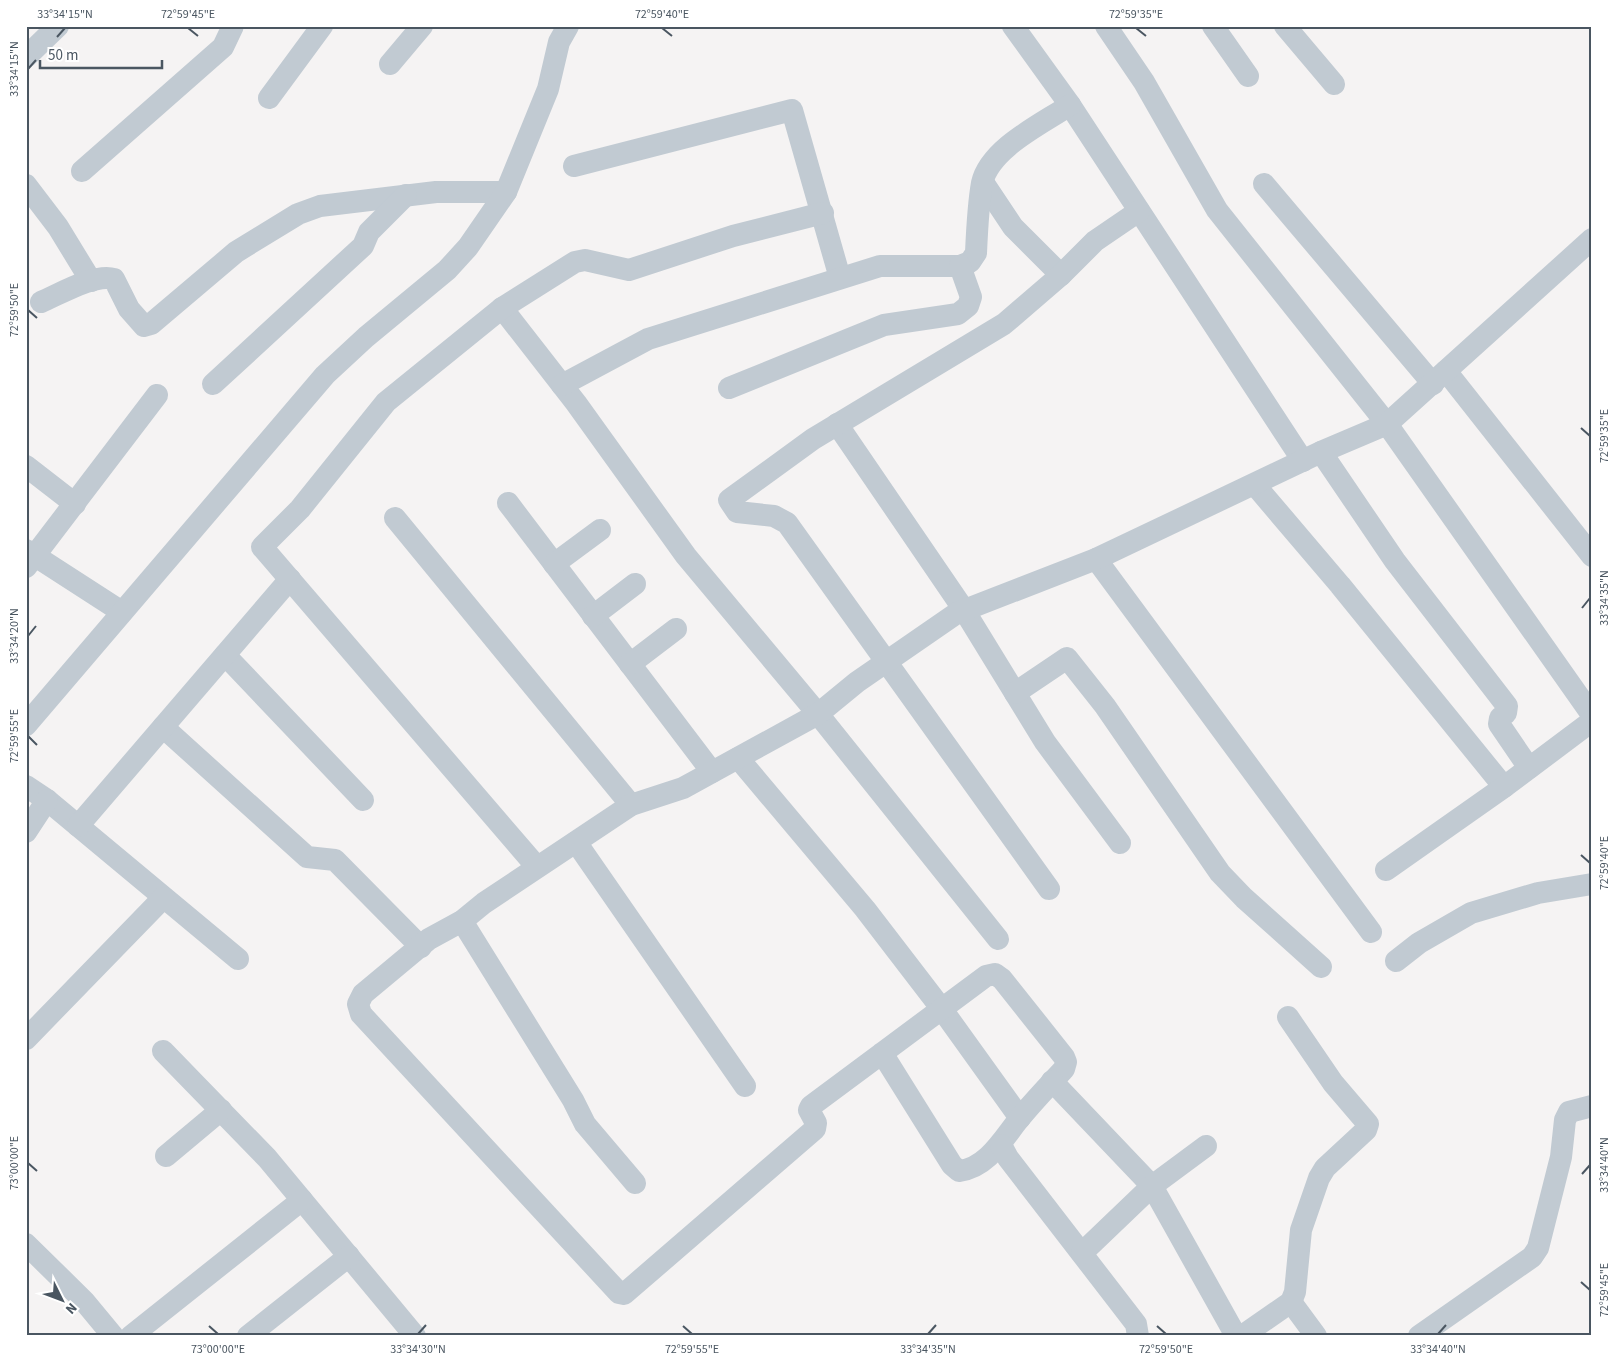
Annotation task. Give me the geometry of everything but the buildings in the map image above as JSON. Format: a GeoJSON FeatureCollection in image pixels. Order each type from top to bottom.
{"type":"FeatureCollection","features":[{"type":"Feature","properties":{"kind":"street"},"geometry":{"type":"LineString","coordinates":[[26,57],[58,26]]}},
{"type":"Feature","properties":{"kind":"street"},"geometry":{"type":"LineString","coordinates":[[82,171],[223,47],[233,26]]}},
{"type":"Feature","properties":{"kind":"street"},"geometry":{"type":"LineString","coordinates":[[269,98],[322,26]]}},
{"type":"Feature","properties":{"kind":"street"},"geometry":{"type":"LineString","coordinates":[[390,64],[422,26]]}},
{"type":"Feature","properties":{"kind":"street"},"geometry":{"type":"LineString","coordinates":[[26,725],[325,375],[386,320],[447,270],[468,247],[506,192],[548,89],[559,42],[568,26]]}},
{"type":"Feature","properties":{"kind":"street"},"geometry":{"type":"LineString","coordinates":[[1013,26],[1070,104],[1139,212],[1312,457],[1507,706],[1506,713],[1500,718],[1499,724],[1529,768]]}},
{"type":"Feature","properties":{"kind":"street"},"geometry":{"type":"LineString","coordinates":[[1106,26],[1144,82],[1217,210],[1387,424],[1592,715]]}},
{"type":"Feature","properties":{"kind":"street"},"geometry":{"type":"LineString","coordinates":[[1212,26],[1248,76]]}},
{"type":"Feature","properties":{"kind":"street"},"geometry":{"type":"LineString","coordinates":[[1285,26],[1334,84]]}},
{"type":"Feature","properties":{"kind":"street"},"geometry":{"type":"LineString","coordinates":[[562,385],[648,339],[840,278],[880,266],[960,266],[970,262],[976,253],[982,182],[989,167],[1000,152],[1070,104]]}},
{"type":"Feature","properties":{"kind":"street"},"geometry":{"type":"LineString","coordinates":[[574,166],[792,110],[823,213],[840,278]]}},
{"type":"Feature","properties":{"kind":"street"},"geometry":{"type":"LineString","coordinates":[[982,182],[1013,227],[1061,274]]}},
{"type":"Feature","properties":{"kind":"street"},"geometry":{"type":"LineString","coordinates":[[26,184],[58,227],[91,281]]}},
{"type":"Feature","properties":{"kind":"street"},"geometry":{"type":"LineString","coordinates":[[1264,184],[1440,377],[1588,544]]}},
{"type":"Feature","properties":{"kind":"street"},"geometry":{"type":"LineString","coordinates":[[41,302],[91,281],[107,277],[114,279],[136,319],[144,326],[151,324],[236,252],[298,214],[320,206],[406,196],[461,191],[506,192]]}},
{"type":"Feature","properties":{"kind":"street"},"geometry":{"type":"LineString","coordinates":[[214,384],[363,246],[369,232],[406,196]]}},
{"type":"Feature","properties":{"kind":"street"},"geometry":{"type":"LineString","coordinates":[[1049,889],[787,523],[774,516],[737,512],[729,500],[813,439],[1004,324],[1095,241],[1139,212]]}},
{"type":"Feature","properties":{"kind":"street"},"geometry":{"type":"LineString","coordinates":[[537,867],[262,547],[300,509],[386,402],[502,308],[575,262],[585,260],[629,270],[732,236],[823,213]]}},
{"type":"Feature","properties":{"kind":"street"},"geometry":{"type":"LineString","coordinates":[[882,1053],[952,1165],[959,1171],[969,1170],[1001,1145],[1020,1118],[1064,1069],[1066,1062],[1002,979],[995,974],[986,976],[941,1008],[811,1106],[809,1110],[816,1123],[815,1129],[624,1294],[619,1292],[361,1014],[358,1004],[363,994],[429,939],[462,921],[537,867],[631,805],[684,788],[818,714],[887,661],[957,613],[1096,559],[1312,457],[1387,424],[1592,238]]}},
{"type":"Feature","properties":{"kind":"street"},"geometry":{"type":"LineString","coordinates":[[729,388],[884,325],[958,314],[968,306],[971,297],[960,266]]}},
{"type":"Feature","properties":{"kind":"street"},"geometry":{"type":"LineString","coordinates":[[502,308],[562,385],[686,556],[818,714],[998,939]]}},
{"type":"Feature","properties":{"kind":"street"},"geometry":{"type":"LineString","coordinates":[[122,612],[29,558],[75,504],[157,395]]}},
{"type":"Feature","properties":{"kind":"street"},"geometry":{"type":"LineString","coordinates":[[837,424],[964,610],[1045,742],[1120,843]]}},
{"type":"Feature","properties":{"kind":"street"},"geometry":{"type":"LineString","coordinates":[[26,466],[75,504]]}},
{"type":"Feature","properties":{"kind":"street"},"geometry":{"type":"LineString","coordinates":[[1255,485],[1340,585],[1504,787]]}},
{"type":"Feature","properties":{"kind":"street"},"geometry":{"type":"LineString","coordinates":[[508,503],[712,772]]}},
{"type":"Feature","properties":{"kind":"street"},"geometry":{"type":"LineString","coordinates":[[395,518],[631,805]]}},
{"type":"Feature","properties":{"kind":"street"},"geometry":{"type":"LineString","coordinates":[[554,564],[600,530]]}},
{"type":"Feature","properties":{"kind":"street"},"geometry":{"type":"LineString","coordinates":[[1096,559],[1371,932]]}},
{"type":"Feature","properties":{"kind":"street"},"geometry":{"type":"LineString","coordinates":[[78,826],[290,579]]}},
{"type":"Feature","properties":{"kind":"street"},"geometry":{"type":"LineString","coordinates":[[593,616],[636,584]]}},
{"type":"Feature","properties":{"kind":"street"},"geometry":{"type":"LineString","coordinates":[[630,664],[676,629]]}},
{"type":"Feature","properties":{"kind":"street"},"geometry":{"type":"LineString","coordinates":[[225,655],[363,800]]}},
{"type":"Feature","properties":{"kind":"street"},"geometry":{"type":"LineString","coordinates":[[1015,693],[1067,658],[1105,706],[1220,873],[1244,898],[1321,968]]}},
{"type":"Feature","properties":{"kind":"street"},"geometry":{"type":"LineString","coordinates":[[1386,870],[1504,787],[1592,721]]}},
{"type":"Feature","properties":{"kind":"street"},"geometry":{"type":"LineString","coordinates":[[162,727],[307,857],[335,860],[421,947]]}},
{"type":"Feature","properties":{"kind":"street"},"geometry":{"type":"LineString","coordinates":[[738,758],[864,910],[941,1008],[1020,1118]]}},
{"type":"Feature","properties":{"kind":"street"},"geometry":{"type":"LineString","coordinates":[[26,786],[47,800],[238,959]]}},
{"type":"Feature","properties":{"kind":"street"},"geometry":{"type":"LineString","coordinates":[[26,832],[47,800]]}},
{"type":"Feature","properties":{"kind":"street"},"geometry":{"type":"LineString","coordinates":[[576,842],[744,1086]]}},
{"type":"Feature","properties":{"kind":"street"},"geometry":{"type":"LineString","coordinates":[[1396,961],[1419,944],[1471,913],[1538,893],[1592,884]]}},
{"type":"Feature","properties":{"kind":"street"},"geometry":{"type":"LineString","coordinates":[[26,1039],[163,898]]}},
{"type":"Feature","properties":{"kind":"street"},"geometry":{"type":"LineString","coordinates":[[462,921],[573,1100],[585,1124],[635,1184]]}},
{"type":"Feature","properties":{"kind":"street"},"geometry":{"type":"LineString","coordinates":[[1242,1336],[1291,1302],[1295,1292],[1301,1230],[1319,1178],[1325,1168],[1366,1130],[1368,1124],[1333,1083],[1288,1017]]}},
{"type":"Feature","properties":{"kind":"street"},"geometry":{"type":"LineString","coordinates":[[163,1051],[267,1158],[415,1336]]}},
{"type":"Feature","properties":{"kind":"street"},"geometry":{"type":"LineString","coordinates":[[1052,1082],[1152,1186],[1236,1336]]}},
{"type":"Feature","properties":{"kind":"street"},"geometry":{"type":"LineString","coordinates":[[1419,1336],[1532,1257],[1538,1248],[1561,1157],[1565,1120],[1569,1112],[1592,1106]]}},
{"type":"Feature","properties":{"kind":"street"},"geometry":{"type":"LineString","coordinates":[[166,1156],[220,1110]]}},
{"type":"Feature","properties":{"kind":"street"},"geometry":{"type":"LineString","coordinates":[[1001,1145],[1136,1324],[1138,1336]]}},
{"type":"Feature","properties":{"kind":"street"},"geometry":{"type":"LineString","coordinates":[[1082,1253],[1152,1186],[1206,1146]]}},
{"type":"Feature","properties":{"kind":"street"},"geometry":{"type":"LineString","coordinates":[[130,1336],[302,1200]]}},
{"type":"Feature","properties":{"kind":"street"},"geometry":{"type":"LineString","coordinates":[[26,1244],[84,1302],[113,1336]]}},
{"type":"Feature","properties":{"kind":"street"},"geometry":{"type":"LineString","coordinates":[[248,1336],[348,1256]]}},
{"type":"Feature","properties":{"kind":"street"},"geometry":{"type":"LineString","coordinates":[[1291,1302],[1316,1336]]}}]}
